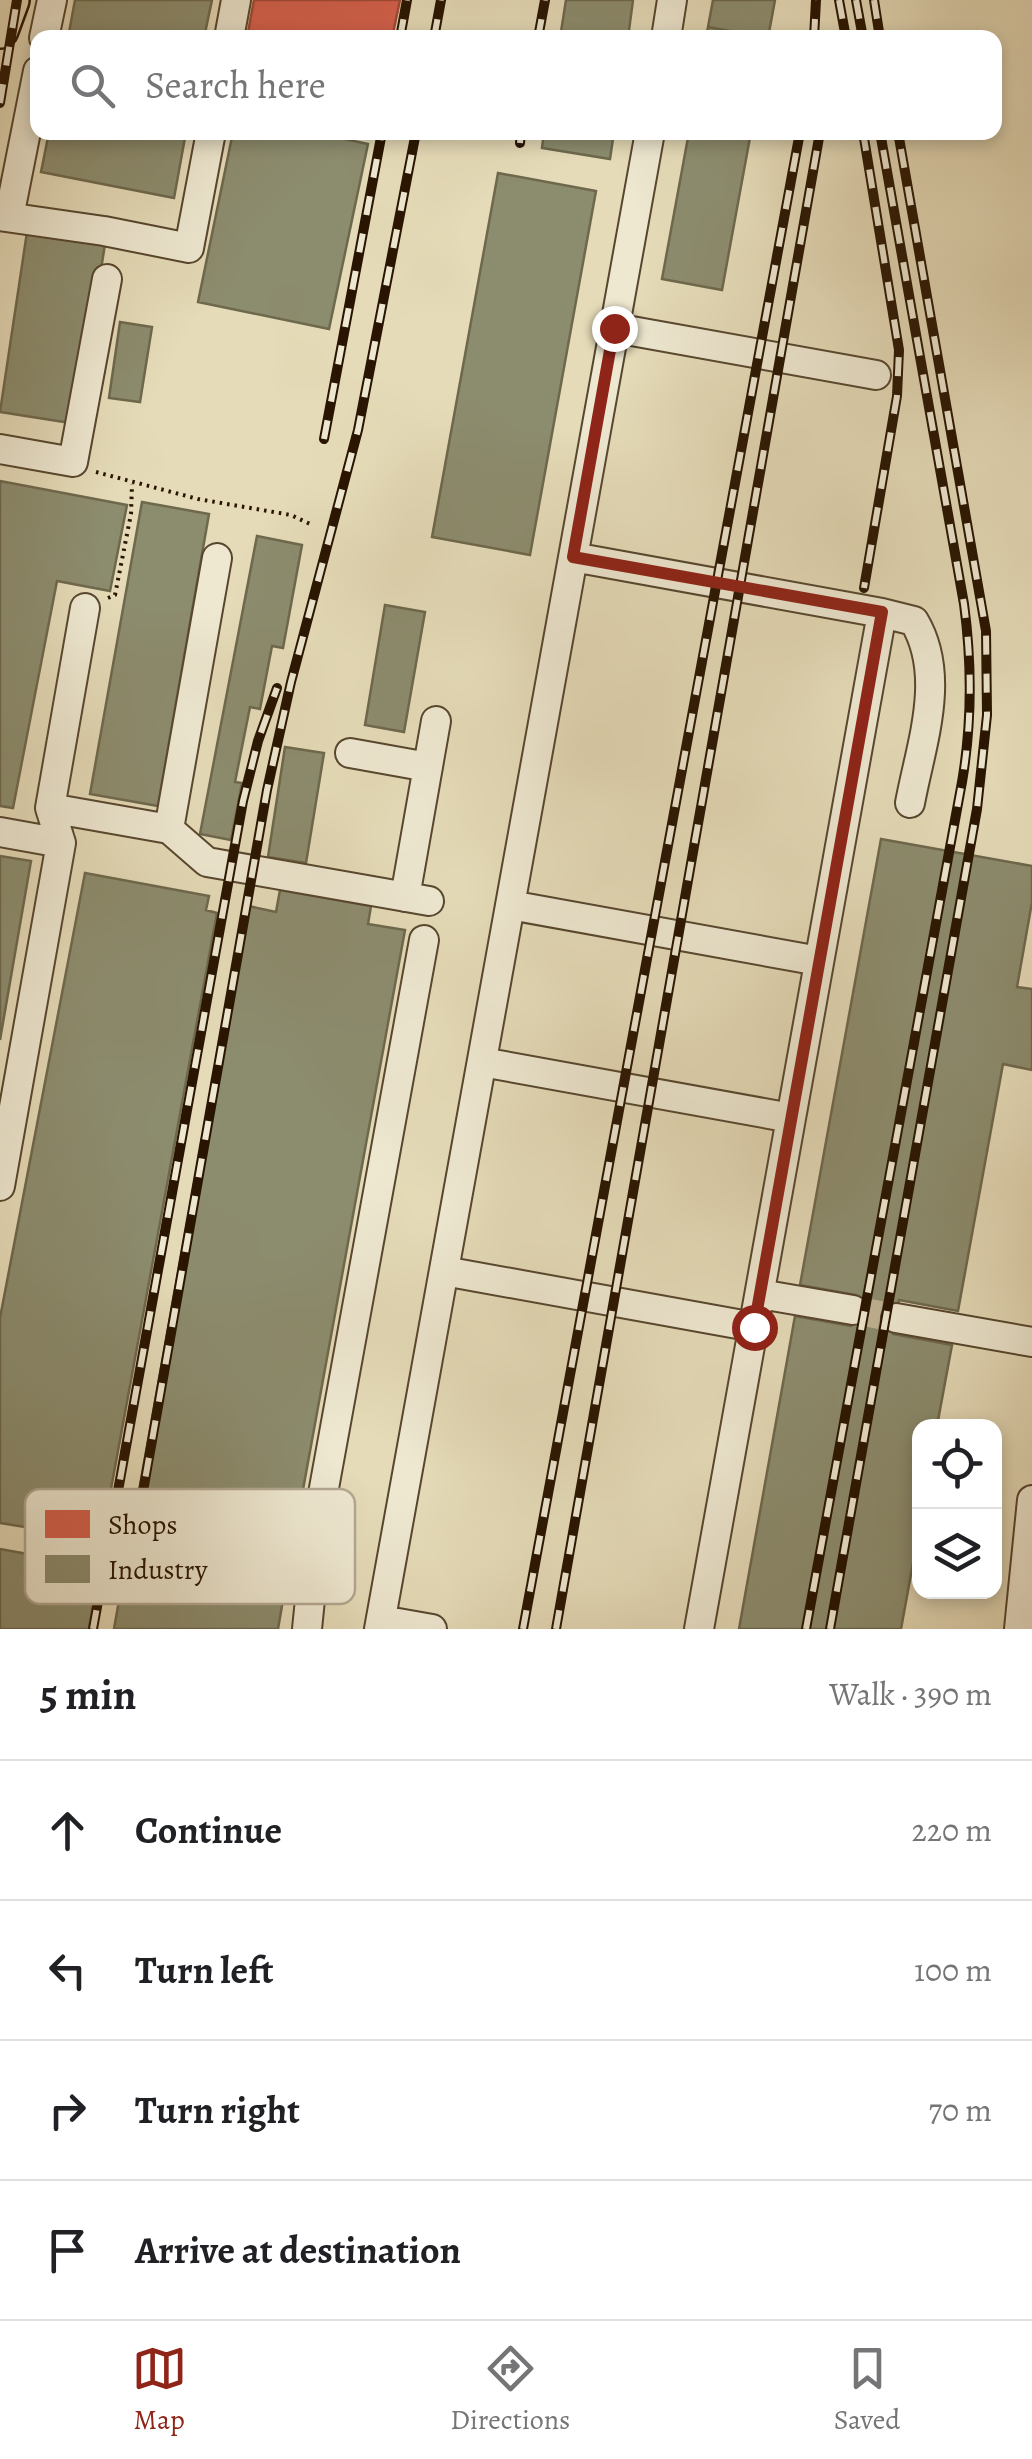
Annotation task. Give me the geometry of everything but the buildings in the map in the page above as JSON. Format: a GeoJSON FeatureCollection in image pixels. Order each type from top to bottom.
{"type":"FeatureCollection","features":[{"type":"Feature","properties":{"kind":"main road"},"geometry":{"type":"LineString","coordinates":[[0,30],[10,0]]}},
{"type":"Feature","properties":{"kind":"lane"},"geometry":{"type":"LineString","coordinates":[[46,30],[52,0]]}},
{"type":"Feature","properties":{"kind":"lane"},"geometry":{"type":"LineString","coordinates":[[230,30],[236,0]]}},
{"type":"Feature","properties":{"kind":"lane"},"geometry":{"type":"LineString","coordinates":[[667,30],[672,0]]}},
{"type":"Feature","properties":{"kind":"lane"},"geometry":{"type":"LineString","coordinates":[[30,105],[4,216],[188,248],[208,140]]}},
{"type":"Feature","properties":{"kind":"lane"},"geometry":{"type":"LineString","coordinates":[[432,1629],[380,1624],[649,140]]}},
{"type":"Feature","properties":{"kind":"lane"},"geometry":{"type":"LineString","coordinates":[[0,449],[74,462],[107,279]]}},
{"type":"Feature","properties":{"kind":"lane"},"geometry":{"type":"LineString","coordinates":[[614,328],[876,376]]}},
{"type":"Feature","properties":{"kind":"lane"},"geometry":{"type":"LineString","coordinates":[[573,557],[882,612],[914,622],[926,645],[932,671],[910,803]]}},
{"type":"Feature","properties":{"kind":"lane"},"geometry":{"type":"LineString","coordinates":[[168,829],[216,558]]}},
{"type":"Feature","properties":{"kind":"lane"},"geometry":{"type":"LineString","coordinates":[[0,1186],[61,843],[50,808],[85,608]]}},
{"type":"Feature","properties":{"kind":"lane"},"geometry":{"type":"LineString","coordinates":[[699,1629],[882,612]]}},
{"type":"Feature","properties":{"kind":"lane"},"geometry":{"type":"LineString","coordinates":[[50,808],[168,829],[208,862],[417,899],[428,767],[436,721]]}},
{"type":"Feature","properties":{"kind":"lane"},"geometry":{"type":"LineString","coordinates":[[350,753],[428,767]]}},
{"type":"Feature","properties":{"kind":"lane"},"geometry":{"type":"LineString","coordinates":[[0,832],[61,843]]}},
{"type":"Feature","properties":{"kind":"lane"},"geometry":{"type":"LineString","coordinates":[[510,905],[820,961]]}},
{"type":"Feature","properties":{"kind":"lane"},"geometry":{"type":"LineString","coordinates":[[324,1489],[424,940]]}},
{"type":"Feature","properties":{"kind":"lane"},"geometry":{"type":"LineString","coordinates":[[482,1062],[791,1118]]}},
{"type":"Feature","properties":{"kind":"lane"},"geometry":{"type":"LineString","coordinates":[[444,1271],[754,1327]]}},
{"type":"Feature","properties":{"kind":"lane"},"geometry":{"type":"LineString","coordinates":[[760,1294],[853,1310]]}},
{"type":"Feature","properties":{"kind":"lane"},"geometry":{"type":"LineString","coordinates":[[896,1318],[1032,1342]]}},
{"type":"Feature","properties":{"kind":"lane"},"geometry":{"type":"LineString","coordinates":[[1019,1629],[1032,1500]]}},
{"type":"Feature","properties":{"kind":"lane"},"geometry":{"type":"LineString","coordinates":[[307,1629],[310,1604]]}},
{"type":"Feature","properties":{"kind":"path"},"geometry":{"type":"LineString","coordinates":[[74,462],[132,484],[291,516],[310,524]]}},
{"type":"Feature","properties":{"kind":"path"},"geometry":{"type":"LineString","coordinates":[[85,608],[115,596],[132,484]]}},
{"type":"Feature","properties":{"kind":"tunnel"},"geometry":{"type":"LineString","coordinates":[[853,1310],[896,1318]]}},
{"type":"Feature","properties":{"kind":"railway"},"geometry":{"type":"LineString","coordinates":[[0,103],[17,0]]}},
{"type":"Feature","properties":{"kind":"railway"},"geometry":{"type":"LineString","coordinates":[[401,30],[407,0]]}},
{"type":"Feature","properties":{"kind":"railway"},"geometry":{"type":"LineString","coordinates":[[435,30],[441,0]]}},
{"type":"Feature","properties":{"kind":"railway"},"geometry":{"type":"LineString","coordinates":[[539,30],[545,0]]}},
{"type":"Feature","properties":{"kind":"railway"},"geometry":{"type":"LineString","coordinates":[[814,30],[816,0]]}},
{"type":"Feature","properties":{"kind":"railway"},"geometry":{"type":"LineString","coordinates":[[839,0],[845,30]]}},
{"type":"Feature","properties":{"kind":"railway"},"geometry":{"type":"LineString","coordinates":[[856,0],[862,30]]}},
{"type":"Feature","properties":{"kind":"railway"},"geometry":{"type":"LineString","coordinates":[[874,0],[879,30]]}},
{"type":"Feature","properties":{"kind":"railway"},"geometry":{"type":"LineString","coordinates":[[324,439],[380,140]]}},
{"type":"Feature","properties":{"kind":"railway"},"geometry":{"type":"LineString","coordinates":[[143,1489],[267,790],[291,682],[358,430],[414,140]]}},
{"type":"Feature","properties":{"kind":"railway"},"geometry":{"type":"LineString","coordinates":[[523,1629],[799,140]]}},
{"type":"Feature","properties":{"kind":"railway"},"geometry":{"type":"LineString","coordinates":[[556,1629],[819,140]]}},
{"type":"Feature","properties":{"kind":"railway"},"geometry":{"type":"LineString","coordinates":[[864,140],[899,350],[897,396],[864,588]]}},
{"type":"Feature","properties":{"kind":"railway"},"geometry":{"type":"LineString","coordinates":[[806,1629],[962,782],[969,716],[970,671],[964,604],[881,140]]}},
{"type":"Feature","properties":{"kind":"railway"},"geometry":{"type":"LineString","coordinates":[[830,1629],[977,809],[987,715],[986,631],[899,140]]}},
{"type":"Feature","properties":{"kind":"railway"},"geometry":{"type":"LineString","coordinates":[[118,1489],[243,801],[277,688]]}},
{"type":"Feature","properties":{"kind":"railway"},"geometry":{"type":"LineString","coordinates":[[93,1629],[98,1604]]}},
{"type":"Feature","properties":{"kind":"route"},"geometry":{"type":"LineString","coordinates":[[614,328],[573,557],[882,612],[754,1327]]}}]}
